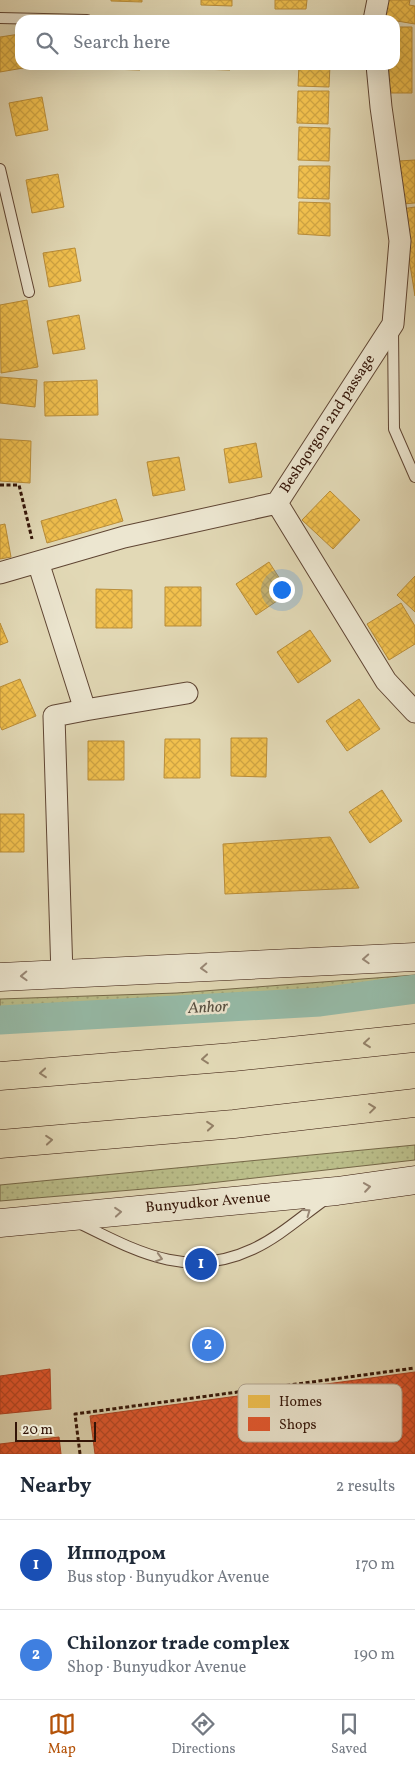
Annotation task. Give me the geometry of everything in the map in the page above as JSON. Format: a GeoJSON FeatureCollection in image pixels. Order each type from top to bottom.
{"type":"FeatureCollection","features":[{"type":"Feature","properties":{"kind":"main road"},"geometry":{"type":"LineString","coordinates":[[0,1076],[233,1057],[415,1038]]}},
{"type":"Feature","properties":{"kind":"main road"},"geometry":{"type":"LineString","coordinates":[[0,1144],[234,1124],[415,1103]]}},
{"type":"Feature","properties":{"kind":"street"},"geometry":{"type":"LineString","coordinates":[[375,15],[378,0]]}},
{"type":"Feature","properties":{"kind":"street","name":"Beshqorgon 2nd passage"},"geometry":{"type":"LineString","coordinates":[[0,573],[124,538],[276,503],[393,324],[400,241],[377,70]]}},
{"type":"Feature","properties":{"kind":"street"},"geometry":{"type":"LineString","coordinates":[[276,503],[386,680],[415,712]]}},
{"type":"Feature","properties":{"kind":"street"},"geometry":{"type":"LineString","coordinates":[[38,562],[85,710]]}},
{"type":"Feature","properties":{"kind":"street"},"geometry":{"type":"LineString","coordinates":[[62,975],[54,716],[187,693]]}},
{"type":"Feature","properties":{"kind":"street"},"geometry":{"type":"LineString","coordinates":[[0,977],[415,957]]}},
{"type":"Feature","properties":{"kind":"street","name":"Bunyudkor Avenue"},"geometry":{"type":"LineString","coordinates":[[0,1223],[337,1191],[415,1180]]}},
{"type":"Feature","properties":{"kind":"lane"},"geometry":{"type":"LineString","coordinates":[[0,18],[15,18]]}},
{"type":"Feature","properties":{"kind":"lane"},"geometry":{"type":"LineString","coordinates":[[0,168],[29,292]]}},
{"type":"Feature","properties":{"kind":"lane"},"geometry":{"type":"LineString","coordinates":[[393,324],[394,429],[415,477]]}},
{"type":"Feature","properties":{"kind":"lane"},"geometry":{"type":"LineString","coordinates":[[66,1217],[102,1235],[150,1255],[175,1261],[201,1264],[218,1262],[254,1249],[337,1191]]}},
{"type":"Feature","properties":{"kind":"path"},"geometry":{"type":"LineString","coordinates":[[0,485],[19,485],[38,562]]}},
{"type":"Feature","properties":{"kind":"path"},"geometry":{"type":"LineString","coordinates":[[297,1384],[415,1368]]}},
{"type":"Feature","properties":{"kind":"path"},"geometry":{"type":"LineString","coordinates":[[80,1454],[75,1414],[238,1392]]}},
{"type":"Feature","properties":{"kind":"green space"},"geometry":{"type":"Polygon","coordinates":[[[415,975],[415,983],[329,995],[3,1016],[0,1023],[0,999],[177,993],[415,975]]]}},
{"type":"Feature","properties":{"kind":"green space"},"geometry":{"type":"Polygon","coordinates":[[[415,1145],[415,1160],[192,1185],[0,1201],[0,1185],[415,1145]]]}},
{"type":"Feature","properties":{"kind":"building: Homes"},"geometry":{"type":"Polygon","coordinates":[[[142,0],[142,2],[111,1],[142,0]]]}},
{"type":"Feature","properties":{"kind":"building: Homes"},"geometry":{"type":"Polygon","coordinates":[[[201,0],[232,0],[232,6],[201,5],[201,0]]]}},
{"type":"Feature","properties":{"kind":"building: Homes"},"geometry":{"type":"Polygon","coordinates":[[[275,0],[307,0],[306,9],[275,9],[275,0]]]}},
{"type":"Feature","properties":{"kind":"building: Homes"},"geometry":{"type":"Polygon","coordinates":[[[388,0],[410,0],[409,5],[415,6],[415,24],[400,22],[400,15],[386,15],[388,0]]]}},
{"type":"Feature","properties":{"kind":"building: Homes"},"geometry":{"type":"Polygon","coordinates":[[[400,27],[412,27],[412,93],[389,93],[389,70],[400,70],[400,27]]]}},
{"type":"Feature","properties":{"kind":"building: Homes"},"geometry":{"type":"Polygon","coordinates":[[[15,35],[15,69],[0,72],[0,37],[15,35]]]}},
{"type":"Feature","properties":{"kind":"building: Homes"},"geometry":{"type":"Polygon","coordinates":[[[299,70],[330,70],[329,87],[298,86],[299,70]]]}},
{"type":"Feature","properties":{"kind":"building: Homes"},"geometry":{"type":"Polygon","coordinates":[[[298,91],[329,91],[328,124],[297,123],[298,91]]]}},
{"type":"Feature","properties":{"kind":"building: Homes"},"geometry":{"type":"Polygon","coordinates":[[[42,97],[48,130],[16,136],[9,103],[42,97]]]}},
{"type":"Feature","properties":{"kind":"building: Homes"},"geometry":{"type":"Polygon","coordinates":[[[299,127],[330,128],[329,161],[298,160],[299,127]]]}},
{"type":"Feature","properties":{"kind":"building: Homes"},"geometry":{"type":"Polygon","coordinates":[[[415,160],[415,203],[402,204],[399,161],[415,160]]]}},
{"type":"Feature","properties":{"kind":"building: Homes"},"geometry":{"type":"Polygon","coordinates":[[[299,166],[330,166],[329,199],[298,198],[299,166]]]}},
{"type":"Feature","properties":{"kind":"building: Homes"},"geometry":{"type":"Polygon","coordinates":[[[58,174],[64,207],[32,213],[26,180],[58,174]]]}},
{"type":"Feature","properties":{"kind":"building: Homes"},"geometry":{"type":"Polygon","coordinates":[[[299,202],[330,203],[330,236],[298,234],[299,202]]]}},
{"type":"Feature","properties":{"kind":"building: Homes"},"geometry":{"type":"Polygon","coordinates":[[[415,207],[415,296],[401,209],[415,207]]]}},
{"type":"Feature","properties":{"kind":"building: Homes"},"geometry":{"type":"Polygon","coordinates":[[[75,248],[81,281],[49,287],[43,253],[75,248]]]}},
{"type":"Feature","properties":{"kind":"building: Homes"},"geometry":{"type":"Polygon","coordinates":[[[27,300],[38,367],[1,373],[0,305],[27,300]]]}},
{"type":"Feature","properties":{"kind":"building: Homes"},"geometry":{"type":"Polygon","coordinates":[[[79,315],[85,349],[53,354],[47,321],[79,315]]]}},
{"type":"Feature","properties":{"kind":"building: Homes"},"geometry":{"type":"Polygon","coordinates":[[[0,377],[37,380],[35,407],[0,403],[0,377]]]}},
{"type":"Feature","properties":{"kind":"building: Homes"},"geometry":{"type":"Polygon","coordinates":[[[97,380],[98,415],[45,416],[44,382],[97,380]]]}},
{"type":"Feature","properties":{"kind":"building: Homes"},"geometry":{"type":"Polygon","coordinates":[[[0,439],[31,441],[30,483],[0,481],[0,439]]]}},
{"type":"Feature","properties":{"kind":"building: Homes"},"geometry":{"type":"Polygon","coordinates":[[[256,443],[262,477],[229,483],[224,449],[256,443]]]}},
{"type":"Feature","properties":{"kind":"building: Homes"},"geometry":{"type":"Polygon","coordinates":[[[179,457],[185,490],[153,496],[147,462],[179,457]]]}},
{"type":"Feature","properties":{"kind":"building: Homes"},"geometry":{"type":"Polygon","coordinates":[[[330,491],[360,520],[333,549],[302,520],[330,491]]]}},
{"type":"Feature","properties":{"kind":"building: Homes"},"geometry":{"type":"Polygon","coordinates":[[[116,499],[123,521],[47,543],[41,521],[116,499]]]}},
{"type":"Feature","properties":{"kind":"building: Homes"},"geometry":{"type":"Polygon","coordinates":[[[5,524],[11,557],[0,559],[0,525],[5,524]]]}},
{"type":"Feature","properties":{"kind":"building: Homes"},"geometry":{"type":"Polygon","coordinates":[[[269,562],[289,593],[256,615],[236,584],[269,562]]]}},
{"type":"Feature","properties":{"kind":"building: Homes"},"geometry":{"type":"Polygon","coordinates":[[[415,576],[415,612],[397,595],[415,576]]]}},
{"type":"Feature","properties":{"kind":"building: Homes"},"geometry":{"type":"Polygon","coordinates":[[[165,587],[201,587],[201,626],[165,626],[165,587]]]}},
{"type":"Feature","properties":{"kind":"building: Homes"},"geometry":{"type":"Polygon","coordinates":[[[96,589],[132,590],[132,628],[96,628],[96,589]]]}},
{"type":"Feature","properties":{"kind":"building: Homes"},"geometry":{"type":"Polygon","coordinates":[[[401,603],[415,626],[415,644],[389,660],[367,624],[401,603]]]}},
{"type":"Feature","properties":{"kind":"building: Homes"},"geometry":{"type":"Polygon","coordinates":[[[0,623],[8,642],[0,645],[0,623]]]}},
{"type":"Feature","properties":{"kind":"building: Homes"},"geometry":{"type":"Polygon","coordinates":[[[310,630],[331,661],[298,683],[277,652],[310,630]]]}},
{"type":"Feature","properties":{"kind":"building: Homes"},"geometry":{"type":"Polygon","coordinates":[[[20,679],[36,716],[2,730],[0,726],[0,687],[20,679]]]}},
{"type":"Feature","properties":{"kind":"building: Homes"},"geometry":{"type":"Polygon","coordinates":[[[359,699],[380,729],[347,751],[326,721],[359,699]]]}},
{"type":"Feature","properties":{"kind":"building: Homes"},"geometry":{"type":"Polygon","coordinates":[[[231,738],[267,738],[266,777],[231,776],[231,738]]]}},
{"type":"Feature","properties":{"kind":"building: Homes"},"geometry":{"type":"Polygon","coordinates":[[[165,739],[200,739],[200,778],[164,778],[165,739]]]}},
{"type":"Feature","properties":{"kind":"building: Homes"},"geometry":{"type":"Polygon","coordinates":[[[88,741],[124,741],[124,780],[88,780],[88,741]]]}},
{"type":"Feature","properties":{"kind":"building: Homes"},"geometry":{"type":"Polygon","coordinates":[[[382,790],[402,821],[370,843],[349,812],[382,790]]]}},
{"type":"Feature","properties":{"kind":"building: Homes"},"geometry":{"type":"Polygon","coordinates":[[[0,814],[24,814],[24,852],[0,852],[0,814]]]}},
{"type":"Feature","properties":{"kind":"building: Homes"},"geometry":{"type":"Polygon","coordinates":[[[330,837],[359,888],[225,894],[223,844],[330,837]]]}},
{"type":"Feature","properties":{"kind":"building: Shops"},"geometry":{"type":"Polygon","coordinates":[[[50,1369],[51,1409],[0,1414],[0,1376],[50,1369]]]}},
{"type":"Feature","properties":{"kind":"building: Shops"},"geometry":{"type":"Polygon","coordinates":[[[415,1372],[415,1454],[95,1454],[90,1416],[238,1396],[238,1442],[402,1442],[402,1384],[326,1384],[415,1372]]]}},
{"type":"Feature","properties":{"kind":"building: Shops"},"geometry":{"type":"Polygon","coordinates":[[[59,1437],[61,1454],[0,1454],[0,1444],[59,1437]]]}},
{"type":"Feature","properties":{"kind":"waterway","name":"Anhor"},"geometry":{"type":"LineString","coordinates":[[0,1020],[320,1002],[415,989]]}},
{"type":"Feature","properties":{"kind":"place","name":"Ипподром"},"geometry":{"type":"Point","coordinates":[201,1264]}},
{"type":"Feature","properties":{"kind":"place","name":"Chilonzor trade complex"},"geometry":{"type":"Point","coordinates":[208,1345]}}]}
